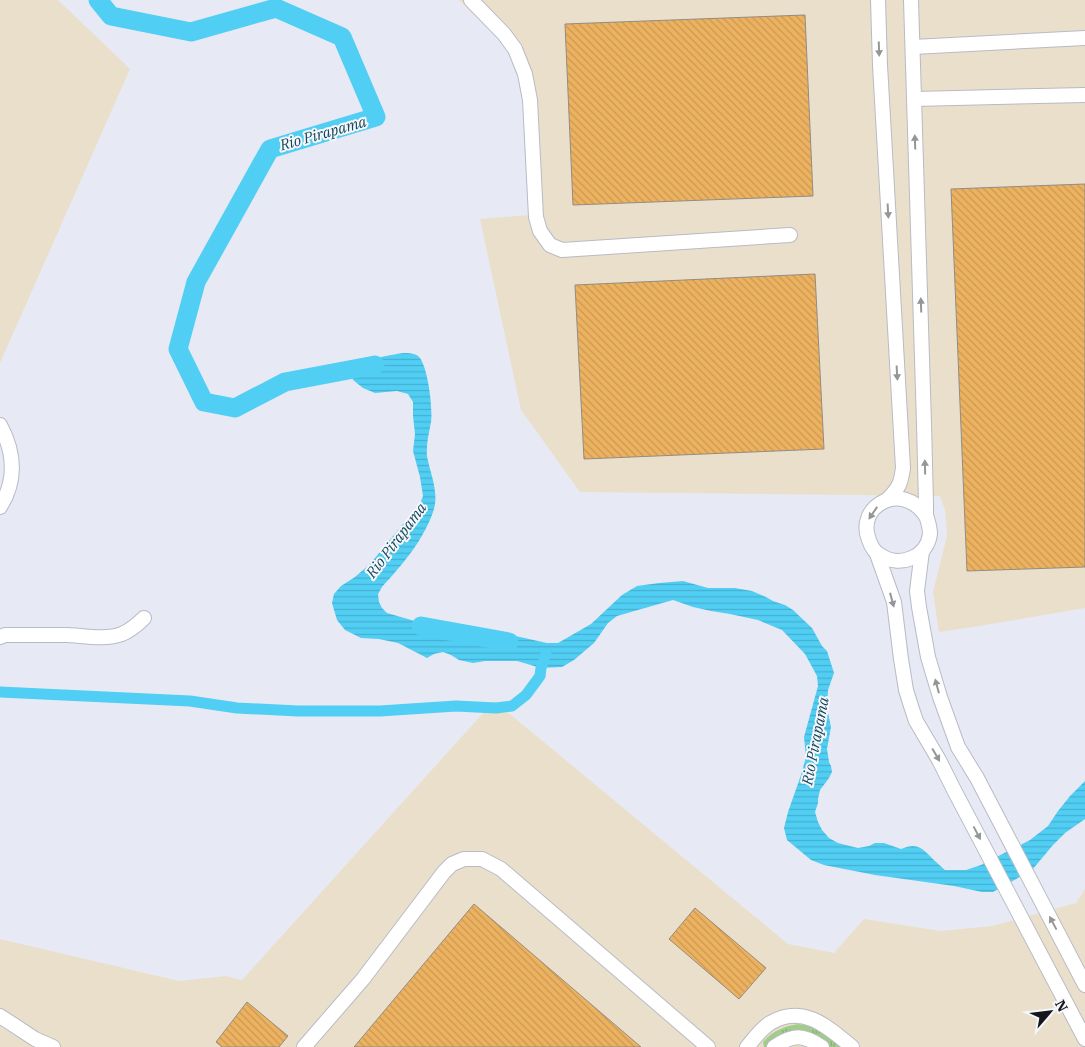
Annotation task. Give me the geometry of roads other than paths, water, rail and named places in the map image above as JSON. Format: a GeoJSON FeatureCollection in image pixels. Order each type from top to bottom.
{"type":"FeatureCollection","features":[{"type":"Feature","properties":{"kind":"street"},"geometry":{"type":"LineString","coordinates":[[471,0],[515,48],[524,74],[530,100],[536,217],[540,231],[550,245],[562,250],[790,235]]}},
{"type":"Feature","properties":{"kind":"street"},"geometry":{"type":"LineString","coordinates":[[878,0],[902,468],[901,483],[888,500]]}},
{"type":"Feature","properties":{"kind":"street"},"geometry":{"type":"LineString","coordinates":[[910,0],[926,516]]}},
{"type":"Feature","properties":{"kind":"street"},"geometry":{"type":"LineString","coordinates":[[912,47],[1085,38]]}},
{"type":"Feature","properties":{"kind":"street"},"geometry":{"type":"LineString","coordinates":[[914,99],[1085,95]]}},
{"type":"Feature","properties":{"kind":"street"},"geometry":{"type":"LineString","coordinates":[[0,426],[12,459],[12,476],[0,507]]}},
{"type":"Feature","properties":{"kind":"street"},"geometry":{"type":"LineString","coordinates":[[877,554],[895,562],[905,561],[922,551],[930,534],[929,524],[921,508],[906,499],[888,500],[880,503],[873,510],[868,518],[866,528],[867,538],[877,554],[894,602],[906,690],[916,721],[939,760],[1085,1039]]}},
{"type":"Feature","properties":{"kind":"street"},"geometry":{"type":"LineString","coordinates":[[922,551],[917,590],[919,608],[928,657],[958,747],[977,778],[1085,985]]}},
{"type":"Feature","properties":{"kind":"street"},"geometry":{"type":"LineString","coordinates":[[0,637],[5,635],[112,636],[132,628],[144,618]]}},
{"type":"Feature","properties":{"kind":"street"},"geometry":{"type":"LineString","coordinates":[[304,1047],[363,979],[444,872],[452,864],[464,859],[482,859],[501,868],[708,1047]]}},
{"type":"Feature","properties":{"kind":"street"},"geometry":{"type":"LineString","coordinates":[[0,1016],[35,1039],[53,1047]]}},
{"type":"Feature","properties":{"kind":"street"},"geometry":{"type":"LineString","coordinates":[[747,1047],[771,1022],[793,1016],[817,1020],[852,1047]]}},
{"type":"Feature","properties":{"kind":"street"},"geometry":{"type":"LineString","coordinates":[[774,1047],[787,1039],[799,1036],[811,1040],[822,1047]]}},
{"type":"Feature","properties":{"kind":"water"},"geometry":{"type":"Polygon","coordinates":[[[403,353],[414,354],[420,358],[428,379],[431,398],[431,422],[427,443],[427,456],[434,484],[435,505],[424,533],[378,594],[379,602],[387,613],[425,624],[436,625],[453,636],[469,642],[495,634],[511,635],[547,643],[558,643],[591,624],[622,595],[637,586],[683,581],[708,588],[735,588],[752,591],[785,605],[812,628],[827,651],[834,673],[828,690],[827,708],[831,727],[827,749],[832,772],[820,790],[815,812],[822,830],[829,838],[838,843],[858,848],[875,843],[884,843],[901,849],[917,846],[945,870],[966,870],[981,865],[1030,840],[1048,826],[1070,796],[1085,781],[1085,819],[1065,833],[1032,870],[993,892],[982,892],[954,886],[875,875],[824,865],[811,860],[787,840],[784,828],[806,757],[804,737],[818,686],[817,676],[805,654],[782,630],[758,620],[693,607],[673,600],[617,616],[608,623],[594,643],[574,660],[562,667],[541,668],[517,661],[473,663],[459,660],[443,652],[427,658],[398,643],[361,638],[345,630],[337,620],[332,603],[334,594],[341,586],[370,564],[403,524],[417,511],[423,496],[413,451],[415,434],[413,402],[408,394],[397,391],[375,393],[363,388],[353,380],[351,370],[376,358],[403,353]]]}},
{"type":"Feature","properties":{"kind":"waterway","name":"Rio Pirapama"},"geometry":{"type":"LineString","coordinates":[[98,0],[111,16],[191,32],[276,8],[342,37],[376,117],[270,149],[196,282],[178,349],[204,402],[235,408],[285,382],[375,365]]}},
{"type":"Feature","properties":{"kind":"waterway","name":"Rio Pirapama"},"geometry":{"type":"LineString","coordinates":[[421,626],[509,642]]}},
{"type":"Feature","properties":{"kind":"waterway"},"geometry":{"type":"LineString","coordinates":[[0,692],[190,701],[237,708],[298,711],[380,711],[456,706],[496,708],[512,706],[526,695],[540,676],[546,654]]}}]}
